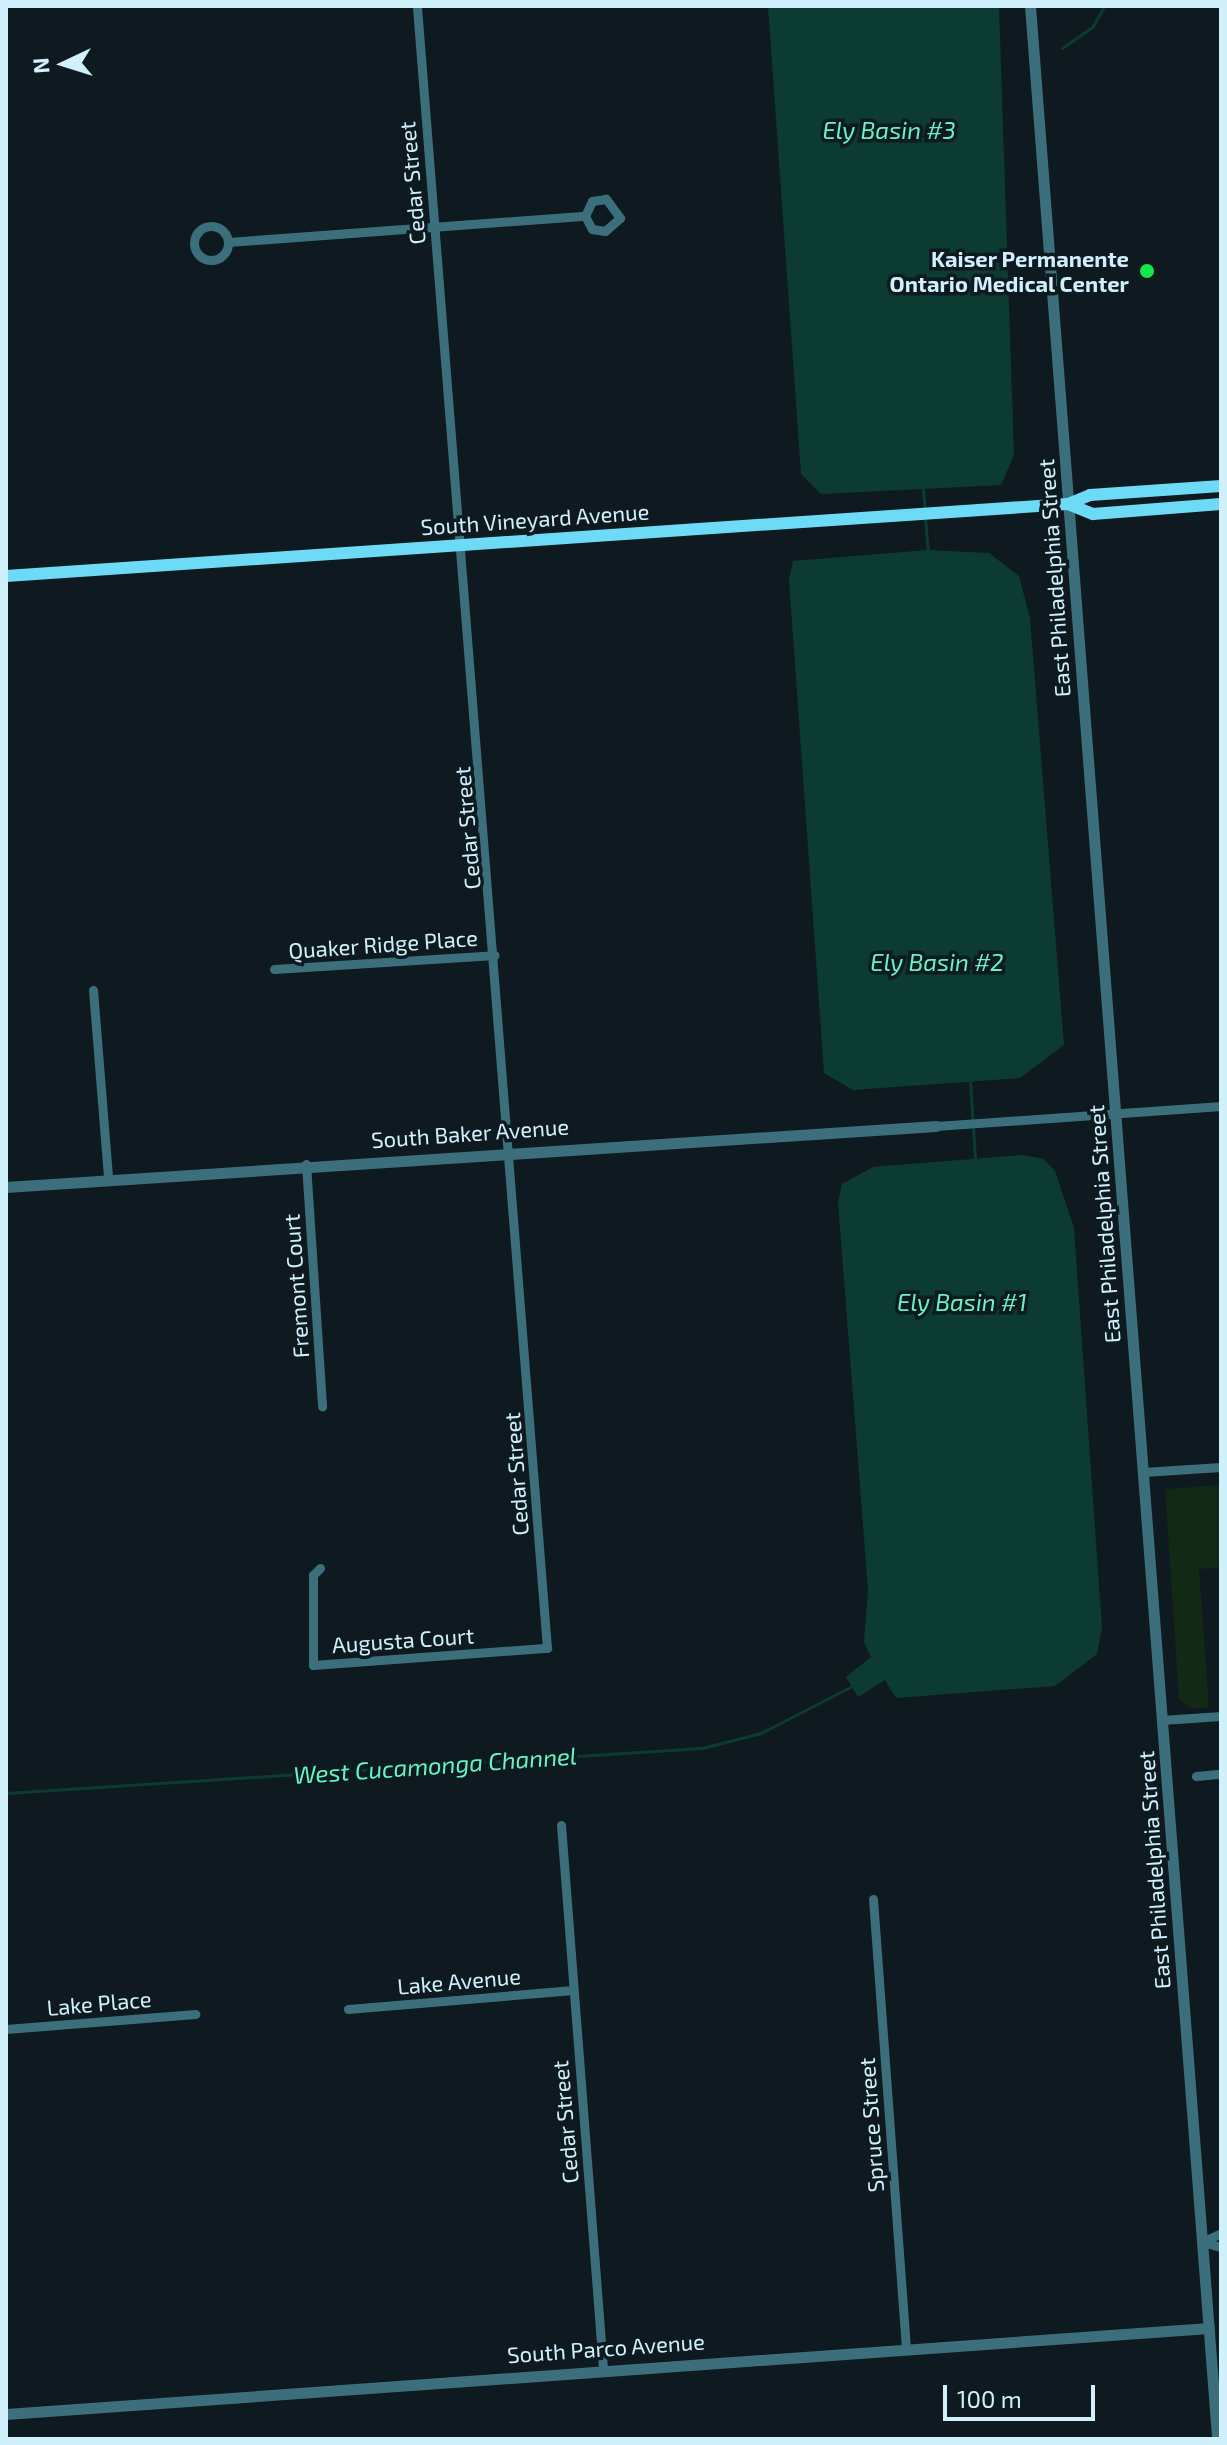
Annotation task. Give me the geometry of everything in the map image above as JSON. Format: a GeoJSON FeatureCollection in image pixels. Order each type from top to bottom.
{"type":"FeatureCollection","features":[{"type":"Feature","properties":{"kind":"main road","name":"South Vineyard Avenue"},"geometry":{"type":"LineString","coordinates":[[6,576],[1068,504],[1090,495],[1221,486]]}},
{"type":"Feature","properties":{"kind":"main road","name":"South Vineyard Avenue"},"geometry":{"type":"LineString","coordinates":[[1068,504],[1093,514],[1221,504]]}},
{"type":"Feature","properties":{"kind":"street","name":"Cedar Street"},"geometry":{"type":"LineString","coordinates":[[417,6],[511,1150],[547,1648]]}},
{"type":"Feature","properties":{"kind":"street","name":"East Philadelphia Street"},"geometry":{"type":"LineString","coordinates":[[1030,6],[1217,2439]]}},
{"type":"Feature","properties":{"kind":"street"},"geometry":{"type":"LineString","coordinates":[[228,242],[585,216]]}},
{"type":"Feature","properties":{"kind":"street","name":"Quaker Ridge Place"},"geometry":{"type":"LineString","coordinates":[[274,969],[495,955]]}},
{"type":"Feature","properties":{"kind":"street"},"geometry":{"type":"LineString","coordinates":[[93,990],[108,1178]]}},
{"type":"Feature","properties":{"kind":"street"},"geometry":{"type":"LineString","coordinates":[[936,1126],[1221,1106]]}},
{"type":"Feature","properties":{"kind":"street","name":"South Baker Avenue"},"geometry":{"type":"LineString","coordinates":[[6,1187],[511,1150],[936,1126]]}},
{"type":"Feature","properties":{"kind":"street","name":"Fremont Court"},"geometry":{"type":"LineString","coordinates":[[306,1164],[322,1406]]}},
{"type":"Feature","properties":{"kind":"street"},"geometry":{"type":"LineString","coordinates":[[1143,1472],[1221,1467]]}},
{"type":"Feature","properties":{"kind":"street","name":"Augusta Court"},"geometry":{"type":"LineString","coordinates":[[320,1568],[313,1575],[313,1665],[547,1648]]}},
{"type":"Feature","properties":{"kind":"street"},"geometry":{"type":"LineString","coordinates":[[1162,1720],[1221,1716]]}},
{"type":"Feature","properties":{"kind":"street"},"geometry":{"type":"LineString","coordinates":[[1196,1776],[1221,1774]]}},
{"type":"Feature","properties":{"kind":"street","name":"Cedar Street"},"geometry":{"type":"LineString","coordinates":[[561,1825],[603,2368]]}},
{"type":"Feature","properties":{"kind":"street","name":"Spruce Street"},"geometry":{"type":"LineString","coordinates":[[873,1899],[906,2347]]}},
{"type":"Feature","properties":{"kind":"street","name":"Lake Avenue"},"geometry":{"type":"LineString","coordinates":[[348,2009],[573,1990]]}},
{"type":"Feature","properties":{"kind":"street","name":"Lake Place"},"geometry":{"type":"LineString","coordinates":[[6,2029],[195,2014]]}},
{"type":"Feature","properties":{"kind":"street"},"geometry":{"type":"LineString","coordinates":[[1202,2242],[1221,2233]]}},
{"type":"Feature","properties":{"kind":"street"},"geometry":{"type":"LineString","coordinates":[[1202,2242],[1221,2247]]}},
{"type":"Feature","properties":{"kind":"street","name":"South Parco Avenue"},"geometry":{"type":"LineString","coordinates":[[6,2414],[603,2368],[1209,2328]]}},
{"type":"Feature","properties":{"kind":"shaded area"},"geometry":{"type":"Polygon","coordinates":[[[1221,1485],[1221,1567],[1199,1569],[1209,1707],[1192,1709],[1179,1699],[1165,1489],[1221,1485]]]}},
{"type":"Feature","properties":{"kind":"water","name":"Ely Basin #3"},"geometry":{"type":"Polygon","coordinates":[[[768,6],[999,6],[1014,455],[1001,485],[821,494],[801,474],[768,6]]]}},
{"type":"Feature","properties":{"kind":"water","name":"Ely Basin #2"},"geometry":{"type":"Polygon","coordinates":[[[928,550],[989,553],[1019,576],[1030,618],[1064,1045],[1020,1078],[853,1090],[824,1073],[789,580],[793,561],[928,550]]]}},
{"type":"Feature","properties":{"kind":"water","name":"Ely Basin #1"},"geometry":{"type":"Polygon","coordinates":[[[1022,1155],[1044,1159],[1055,1171],[1074,1228],[1102,1628],[1097,1654],[1055,1686],[896,1698],[885,1680],[858,1697],[846,1677],[871,1657],[864,1642],[868,1590],[838,1202],[842,1184],[873,1167],[1022,1155]]]}},
{"type":"Feature","properties":{"kind":"waterway"},"geometry":{"type":"LineString","coordinates":[[1062,48],[1093,26],[1104,6]]}},
{"type":"Feature","properties":{"kind":"waterway"},"geometry":{"type":"LineString","coordinates":[[923,489],[925,510]]}},
{"type":"Feature","properties":{"kind":"waterway"},"geometry":{"type":"LineString","coordinates":[[925,518],[928,550]]}},
{"type":"Feature","properties":{"kind":"waterway"},"geometry":{"type":"LineString","coordinates":[[970,1081],[975,1159]]}},
{"type":"Feature","properties":{"kind":"waterway","name":"West Cucamonga Channel"},"geometry":{"type":"LineString","coordinates":[[6,1793],[702,1748],[761,1733],[852,1686]]}},
{"type":"Feature","properties":{"kind":"place","name":"Kaiser Permanente Ontario Medical Center"},"geometry":{"type":"Point","coordinates":[1147,271]}}]}
